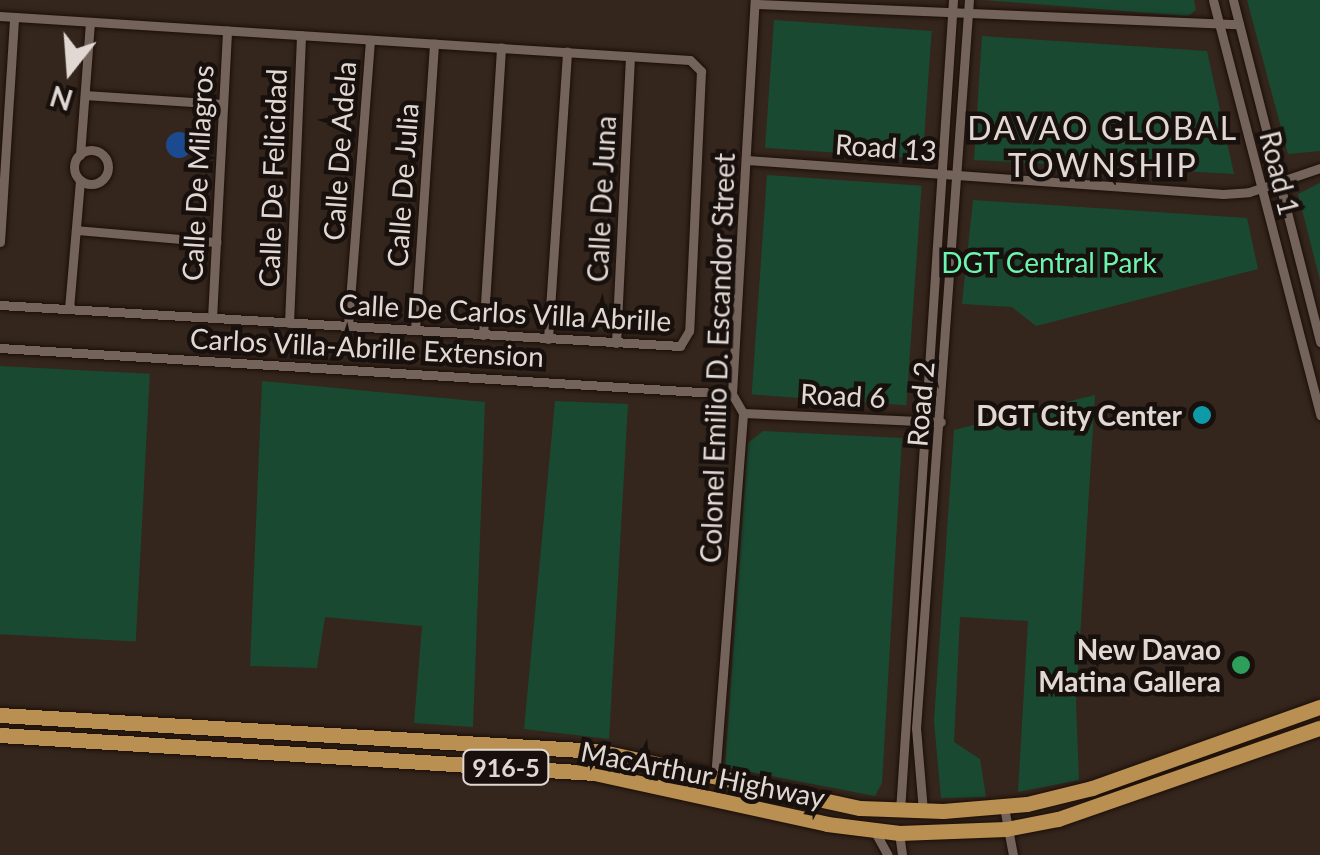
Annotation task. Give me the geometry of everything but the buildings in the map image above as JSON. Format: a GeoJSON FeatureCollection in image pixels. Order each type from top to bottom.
{"type":"FeatureCollection","features":[{"type":"Feature","properties":{"kind":"main road","name":"MacArthur Highway"},"geometry":{"type":"LineString","coordinates":[[0,715],[598,751],[715,778],[900,811],[923,811],[1004,808],[1176,760],[1320,707]]}},
{"type":"Feature","properties":{"kind":"main road"},"geometry":{"type":"LineString","coordinates":[[81,740],[82,720]]}},
{"type":"Feature","properties":{"kind":"main road","name":"MacArthur Highway"},"geometry":{"type":"LineString","coordinates":[[0,735],[594,773],[899,834],[1006,829],[1182,780],[1320,728]]}},
{"type":"Feature","properties":{"kind":"main road"},"geometry":{"type":"LineString","coordinates":[[1258,730],[1265,749]]}},
{"type":"Feature","properties":{"kind":"main road"},"geometry":{"type":"LineString","coordinates":[[340,757],[341,735]]}},
{"type":"Feature","properties":{"kind":"main road"},"geometry":{"type":"LineString","coordinates":[[1176,760],[1182,780]]}},
{"type":"Feature","properties":{"kind":"street","name":"Road 2"},"geometry":{"type":"LineString","coordinates":[[900,811],[922,421],[953,0]]}},
{"type":"Feature","properties":{"kind":"street","name":"Road 2"},"geometry":{"type":"LineString","coordinates":[[923,811],[916,740],[952,296],[955,174],[969,0]]}},
{"type":"Feature","properties":{"kind":"street","name":"Road 1"},"geometry":{"type":"LineString","coordinates":[[1214,0],[1320,415]]}},
{"type":"Feature","properties":{"kind":"street","name":"Road 1"},"geometry":{"type":"LineString","coordinates":[[1232,0],[1320,342]]}},
{"type":"Feature","properties":{"kind":"street"},"geometry":{"type":"LineString","coordinates":[[755,2],[1221,28],[1239,24]]}},
{"type":"Feature","properties":{"kind":"street","name":"Colonel Emilio D. Escandor Street"},"geometry":{"type":"LineString","coordinates":[[715,778],[742,413],[732,394],[755,2]]}},
{"type":"Feature","properties":{"kind":"street","name":"Calle De Carlos Villa Abrille"},"geometry":{"type":"LineString","coordinates":[[0,16],[630,56],[700,66],[690,311],[688,337],[680,346],[0,305]]}},
{"type":"Feature","properties":{"kind":"street"},"geometry":{"type":"LineString","coordinates":[[0,242],[14,17]]}},
{"type":"Feature","properties":{"kind":"street"},"geometry":{"type":"LineString","coordinates":[[70,309],[80,180],[74,168],[80,155],[90,22]]}},
{"type":"Feature","properties":{"kind":"street","name":"Calle De Milagros"},"geometry":{"type":"LineString","coordinates":[[212,318],[227,30]]}},
{"type":"Feature","properties":{"kind":"street","name":"Calle De Felicidad"},"geometry":{"type":"LineString","coordinates":[[288,323],[301,35]]}},
{"type":"Feature","properties":{"kind":"street","name":"Calle De Adela"},"geometry":{"type":"LineString","coordinates":[[348,326],[370,40]]}},
{"type":"Feature","properties":{"kind":"street","name":"Calle De Julia"},"geometry":{"type":"LineString","coordinates":[[414,330],[434,44]]}},
{"type":"Feature","properties":{"kind":"street"},"geometry":{"type":"LineString","coordinates":[[482,335],[501,48]]}},
{"type":"Feature","properties":{"kind":"street"},"geometry":{"type":"LineString","coordinates":[[548,339],[567,52]]}},
{"type":"Feature","properties":{"kind":"street","name":"Calle De Juna"},"geometry":{"type":"LineString","coordinates":[[616,343],[630,56]]}},
{"type":"Feature","properties":{"kind":"street"},"geometry":{"type":"LineString","coordinates":[[84,95],[223,104]]}},
{"type":"Feature","properties":{"kind":"street"},"geometry":{"type":"LineString","coordinates":[[80,155],[100,152],[108,165],[99,182],[80,180]]}},
{"type":"Feature","properties":{"kind":"street","name":"Road 13"},"geometry":{"type":"LineString","coordinates":[[747,160],[1223,194],[1261,188],[1320,168]]}},
{"type":"Feature","properties":{"kind":"street"},"geometry":{"type":"LineString","coordinates":[[76,230],[216,242]]}},
{"type":"Feature","properties":{"kind":"street"},"geometry":{"type":"LineString","coordinates":[[1278,256],[1297,252]]}},
{"type":"Feature","properties":{"kind":"street"},"geometry":{"type":"LineString","coordinates":[[932,295],[952,296]]}},
{"type":"Feature","properties":{"kind":"street","name":"Carlos Villa-Abrille Extension"},"geometry":{"type":"LineString","coordinates":[[0,348],[732,394]]}},
{"type":"Feature","properties":{"kind":"street","name":"Road 6"},"geometry":{"type":"LineString","coordinates":[[742,413],[941,422]]}},
{"type":"Feature","properties":{"kind":"street"},"geometry":{"type":"LineString","coordinates":[[910,605],[925,606]]}},
{"type":"Feature","properties":{"kind":"street"},"geometry":{"type":"LineString","coordinates":[[1004,808],[1013,855]]}},
{"type":"Feature","properties":{"kind":"street"},"geometry":{"type":"LineString","coordinates":[[875,832],[888,855]]}},
{"type":"Feature","properties":{"kind":"street"},"geometry":{"type":"LineString","coordinates":[[899,834],[902,855]]}},
{"type":"Feature","properties":{"kind":"green space"},"geometry":{"type":"Polygon","coordinates":[[[984,0],[1194,0],[1196,10],[1188,16],[984,0]]]}},
{"type":"Feature","properties":{"kind":"green space"},"geometry":{"type":"Polygon","coordinates":[[[1247,0],[1320,0],[1320,151],[1288,154],[1247,0]]]}},
{"type":"Feature","properties":{"kind":"green space"},"geometry":{"type":"Polygon","coordinates":[[[774,20],[932,31],[923,159],[765,148],[774,20]]]}},
{"type":"Feature","properties":{"kind":"green space"},"geometry":{"type":"Polygon","coordinates":[[[982,36],[1207,51],[1234,174],[974,160],[982,36]]]}},
{"type":"Feature","properties":{"kind":"green space"},"geometry":{"type":"Polygon","coordinates":[[[767,175],[922,186],[906,405],[752,394],[767,175]]]}},
{"type":"Feature","properties":{"kind":"green space"},"geometry":{"type":"Polygon","coordinates":[[[1320,183],[1320,280],[1298,194],[1320,183]]]}},
{"type":"Feature","properties":{"kind":"green space","name":"DGT Central Park"},"geometry":{"type":"Polygon","coordinates":[[[973,200],[1247,218],[1258,269],[1036,326],[1012,307],[962,304],[973,200]]]}},
{"type":"Feature","properties":{"kind":"green space"},"geometry":{"type":"Polygon","coordinates":[[[0,366],[150,374],[136,641],[0,634],[0,366]]]}},
{"type":"Feature","properties":{"kind":"green space"},"geometry":{"type":"Polygon","coordinates":[[[262,381],[485,402],[473,727],[414,723],[422,626],[325,617],[317,668],[250,666],[262,381]]]}},
{"type":"Feature","properties":{"kind":"green space"},"geometry":{"type":"Polygon","coordinates":[[[1095,395],[1076,703],[1079,780],[1018,792],[1028,621],[960,617],[954,742],[980,759],[986,797],[941,798],[934,721],[954,430],[1095,395]]]}},
{"type":"Feature","properties":{"kind":"green space"},"geometry":{"type":"Polygon","coordinates":[[[555,401],[628,404],[609,739],[524,729],[555,401]]]}},
{"type":"Feature","properties":{"kind":"green space"},"geometry":{"type":"Polygon","coordinates":[[[763,431],[902,438],[882,783],[875,796],[725,767],[748,443],[763,431]]]}},
{"type":"Feature","properties":{"kind":"water"},"geometry":{"type":"Polygon","coordinates":[[[179,132],[188,136],[192,145],[188,154],[179,158],[170,154],[166,145],[170,136],[179,132]]]}},
{"type":"Feature","properties":{"kind":"place","name":"DGT City Center"},"geometry":{"type":"Point","coordinates":[1202,415]}},
{"type":"Feature","properties":{"kind":"place","name":"New Davao Matina Gallera"},"geometry":{"type":"Point","coordinates":[1241,665]}},
{"type":"Feature","properties":{"kind":"district","name":"DAVAO GLOBAL TOWNSHIP"},"geometry":{"type":"Point","coordinates":[1103,148]}}]}
